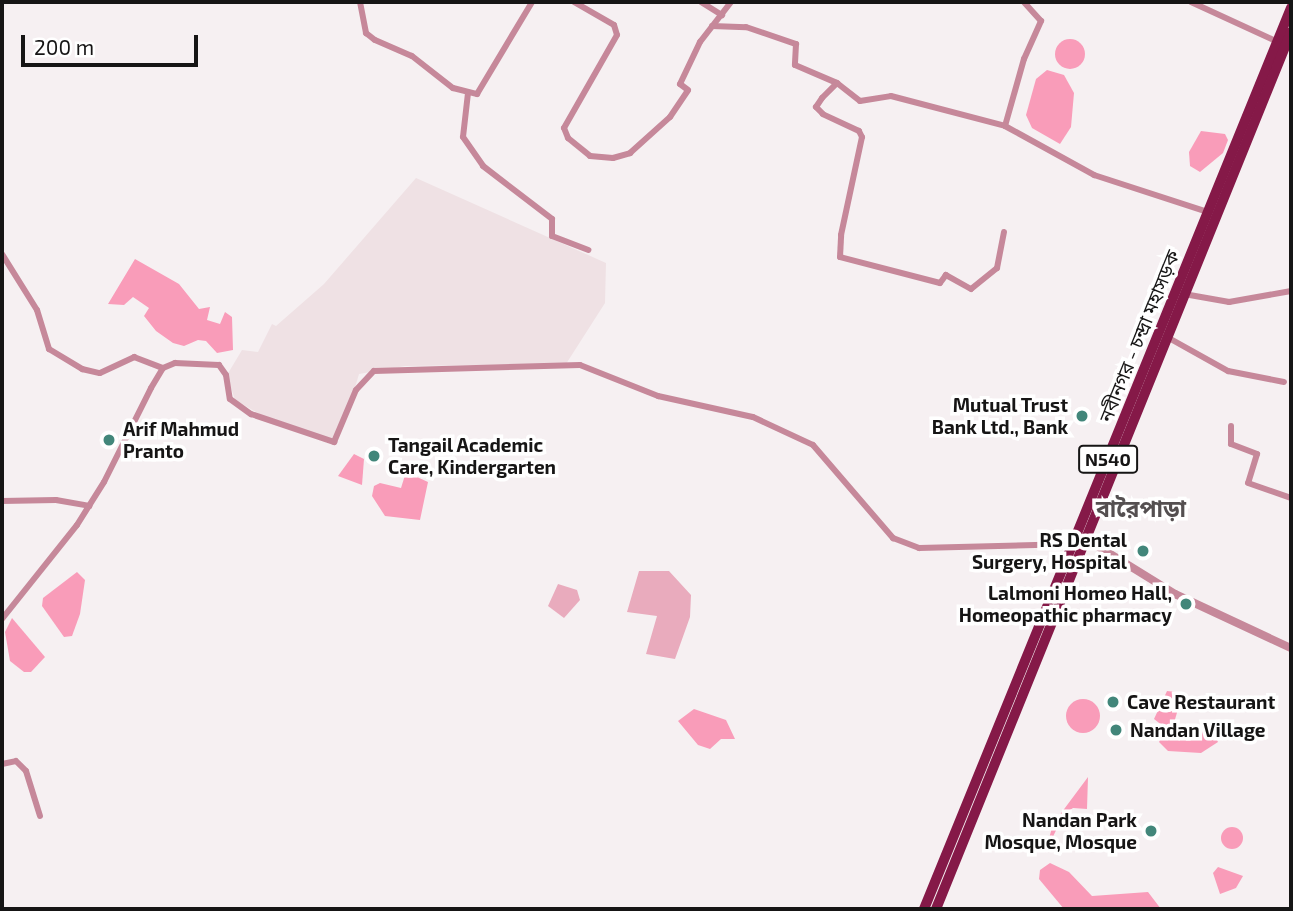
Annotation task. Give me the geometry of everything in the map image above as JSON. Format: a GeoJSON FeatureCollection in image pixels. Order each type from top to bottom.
{"type":"FeatureCollection","features":[{"type":"Feature","properties":{"kind":"highway","name":"নবীনগর - চন্দ্রা মহাসড়ক"},"geometry":{"type":"LineString","coordinates":[[936,909],[1074,544],[1291,9]]}},
{"type":"Feature","properties":{"kind":"highway","name":"নবীনগর - চন্দ্রা মহাসড়ক"},"geometry":{"type":"LineString","coordinates":[[924,909],[975,800],[1086,539],[1291,32]]}},
{"type":"Feature","properties":{"kind":"street"},"geometry":{"type":"LineString","coordinates":[[360,2],[366,33],[468,93],[477,94],[532,2]]}},
{"type":"Feature","properties":{"kind":"street"},"geometry":{"type":"LineString","coordinates":[[574,2],[614,25],[617,35],[564,128],[568,138],[590,156],[613,158],[630,153],[670,117],[688,90],[680,81],[712,26],[730,2]]}},
{"type":"Feature","properties":{"kind":"street"},"geometry":{"type":"LineString","coordinates":[[701,2],[722,15]]}},
{"type":"Feature","properties":{"kind":"street"},"geometry":{"type":"LineString","coordinates":[[1005,126],[1024,59],[1041,21],[1024,2]]}},
{"type":"Feature","properties":{"kind":"street"},"geometry":{"type":"LineString","coordinates":[[1191,2],[1278,41]]}},
{"type":"Feature","properties":{"kind":"street"},"geometry":{"type":"LineString","coordinates":[[712,26],[746,27],[796,44],[795,65],[837,83],[860,101],[891,96],[1005,126],[1094,174],[1208,212]]}},
{"type":"Feature","properties":{"kind":"street"},"geometry":{"type":"LineString","coordinates":[[837,83],[816,107],[831,121],[859,131],[862,137],[841,235],[840,257],[940,283],[946,275],[971,289],[997,268],[1004,232]]}},
{"type":"Feature","properties":{"kind":"street"},"geometry":{"type":"LineString","coordinates":[[468,93],[463,137],[483,166],[552,219],[552,236],[588,250]]}},
{"type":"Feature","properties":{"kind":"street"},"geometry":{"type":"LineString","coordinates":[[2,254],[37,310],[48,349],[82,369],[100,373],[134,357],[163,368]]}},
{"type":"Feature","properties":{"kind":"street"},"geometry":{"type":"LineString","coordinates":[[1184,294],[1229,302],[1291,291]]}},
{"type":"Feature","properties":{"kind":"street"},"geometry":{"type":"LineString","coordinates":[[1167,337],[1228,371],[1284,382]]}},
{"type":"Feature","properties":{"kind":"street"},"geometry":{"type":"LineString","coordinates":[[2,619],[89,506],[163,368],[175,363],[219,365],[226,375],[229,399],[251,414],[334,442],[356,390],[363,378],[374,372],[580,365],[658,396],[753,416],[813,445],[893,538],[919,548],[1074,544]]}},
{"type":"Feature","properties":{"kind":"street"},"geometry":{"type":"LineString","coordinates":[[1231,426],[1231,444],[1257,454],[1248,483],[1291,498]]}},
{"type":"Feature","properties":{"kind":"street"},"geometry":{"type":"LineString","coordinates":[[2,501],[56,500],[89,506]]}},
{"type":"Feature","properties":{"kind":"street"},"geometry":{"type":"LineString","coordinates":[[1086,539],[1175,594],[1291,648]]}},
{"type":"Feature","properties":{"kind":"street"},"geometry":{"type":"LineString","coordinates":[[2,764],[13,760],[26,771],[40,816]]}},
{"type":"Feature","properties":{"kind":"shaded area"},"geometry":{"type":"Polygon","coordinates":[[[1070,39],[1081,43],[1085,54],[1081,65],[1070,69],[1059,65],[1055,54],[1059,43],[1070,39]]]}},
{"type":"Feature","properties":{"kind":"shaded area"},"geometry":{"type":"Polygon","coordinates":[[[1047,70],[1064,75],[1074,93],[1071,127],[1060,144],[1032,128],[1026,115],[1036,79],[1047,70]]]}},
{"type":"Feature","properties":{"kind":"shaded area"},"geometry":{"type":"Polygon","coordinates":[[[1201,131],[1225,134],[1228,140],[1223,153],[1200,172],[1190,166],[1189,152],[1201,131]]]}},
{"type":"Feature","properties":{"kind":"shaded area"},"geometry":{"type":"Polygon","coordinates":[[[416,178],[606,263],[605,303],[566,364],[405,366],[359,374],[345,421],[333,440],[265,417],[235,400],[227,375],[242,350],[258,352],[272,324],[276,326],[324,284],[416,178]]]}},
{"type":"Feature","properties":{"kind":"shaded area"},"geometry":{"type":"Polygon","coordinates":[[[135,259],[179,284],[199,309],[210,307],[207,320],[220,324],[225,312],[232,317],[233,350],[217,353],[206,341],[198,340],[184,346],[173,343],[156,331],[144,316],[149,308],[133,297],[124,305],[108,304],[135,259]]]}},
{"type":"Feature","properties":{"kind":"shaded area"},"geometry":{"type":"Polygon","coordinates":[[[354,454],[364,459],[362,485],[338,476],[354,454]]]}},
{"type":"Feature","properties":{"kind":"shaded area"},"geometry":{"type":"Polygon","coordinates":[[[406,472],[428,482],[420,520],[385,516],[372,496],[374,486],[380,483],[401,488],[406,472]]]}},
{"type":"Feature","properties":{"kind":"shaded area"},"geometry":{"type":"Polygon","coordinates":[[[639,571],[669,571],[691,595],[690,617],[675,659],[646,654],[657,616],[627,612],[639,571]]]}},
{"type":"Feature","properties":{"kind":"shaded area"},"geometry":{"type":"Polygon","coordinates":[[[77,572],[85,580],[80,614],[72,636],[64,637],[42,606],[43,598],[77,572]]]}},
{"type":"Feature","properties":{"kind":"shaded area"},"geometry":{"type":"Polygon","coordinates":[[[558,584],[577,590],[580,600],[564,618],[548,606],[558,584]]]}},
{"type":"Feature","properties":{"kind":"shaded area"},"geometry":{"type":"Polygon","coordinates":[[[12,618],[45,657],[31,672],[24,672],[10,661],[5,632],[12,618]]]}},
{"type":"Feature","properties":{"kind":"shaded area"},"geometry":{"type":"Polygon","coordinates":[[[1167,691],[1176,692],[1180,702],[1174,723],[1163,726],[1154,719],[1167,691]]]}},
{"type":"Feature","properties":{"kind":"shaded area"},"geometry":{"type":"Polygon","coordinates":[[[1083,699],[1095,704],[1100,716],[1095,728],[1083,733],[1071,728],[1066,716],[1071,704],[1083,699]]]}},
{"type":"Feature","properties":{"kind":"shaded area"},"geometry":{"type":"Polygon","coordinates":[[[694,709],[726,720],[735,739],[721,739],[710,749],[698,745],[678,721],[694,709]]]}},
{"type":"Feature","properties":{"kind":"shaded area"},"geometry":{"type":"Polygon","coordinates":[[[1212,730],[1218,742],[1201,753],[1168,751],[1159,742],[1164,732],[1212,730]]]}},
{"type":"Feature","properties":{"kind":"shaded area"},"geometry":{"type":"Polygon","coordinates":[[[1088,777],[1087,809],[1073,808],[1064,814],[1045,853],[1053,824],[1088,777]]]}},
{"type":"Feature","properties":{"kind":"shaded area"},"geometry":{"type":"Polygon","coordinates":[[[1232,827],[1242,834],[1243,838],[1236,848],[1232,849],[1222,842],[1221,838],[1228,828],[1232,827]]]}},
{"type":"Feature","properties":{"kind":"shaded area"},"geometry":{"type":"Polygon","coordinates":[[[1050,863],[1069,872],[1092,896],[1148,892],[1161,909],[1064,909],[1039,879],[1040,870],[1050,863]]]}},
{"type":"Feature","properties":{"kind":"shaded area"},"geometry":{"type":"Polygon","coordinates":[[[1218,867],[1243,876],[1236,888],[1220,894],[1213,873],[1218,867]]]}},
{"type":"Feature","properties":{"kind":"place","name":"Mutual Trust Bank Ltd., Bank"},"geometry":{"type":"Point","coordinates":[1082,416]}},
{"type":"Feature","properties":{"kind":"place","name":"Arif Mahmud Pranto"},"geometry":{"type":"Point","coordinates":[109,440]}},
{"type":"Feature","properties":{"kind":"place","name":"Tangail Academic Care, Kindergarten"},"geometry":{"type":"Point","coordinates":[374,456]}},
{"type":"Feature","properties":{"kind":"place","name":"RS Dental Surgery, Hospital"},"geometry":{"type":"Point","coordinates":[1143,551]}},
{"type":"Feature","properties":{"kind":"place","name":"Lalmoni Homeo Hall, Homeopathic pharmacy"},"geometry":{"type":"Point","coordinates":[1186,604]}},
{"type":"Feature","properties":{"kind":"place","name":"Cave Restaurant"},"geometry":{"type":"Point","coordinates":[1113,702]}},
{"type":"Feature","properties":{"kind":"place","name":"Nandan Village"},"geometry":{"type":"Point","coordinates":[1116,730]}},
{"type":"Feature","properties":{"kind":"place","name":"Nandan Park Mosque, Mosque"},"geometry":{"type":"Point","coordinates":[1151,831]}},
{"type":"Feature","properties":{"kind":"district","name":"বারৈপাড়া"},"geometry":{"type":"Point","coordinates":[1141,508]}}]}
